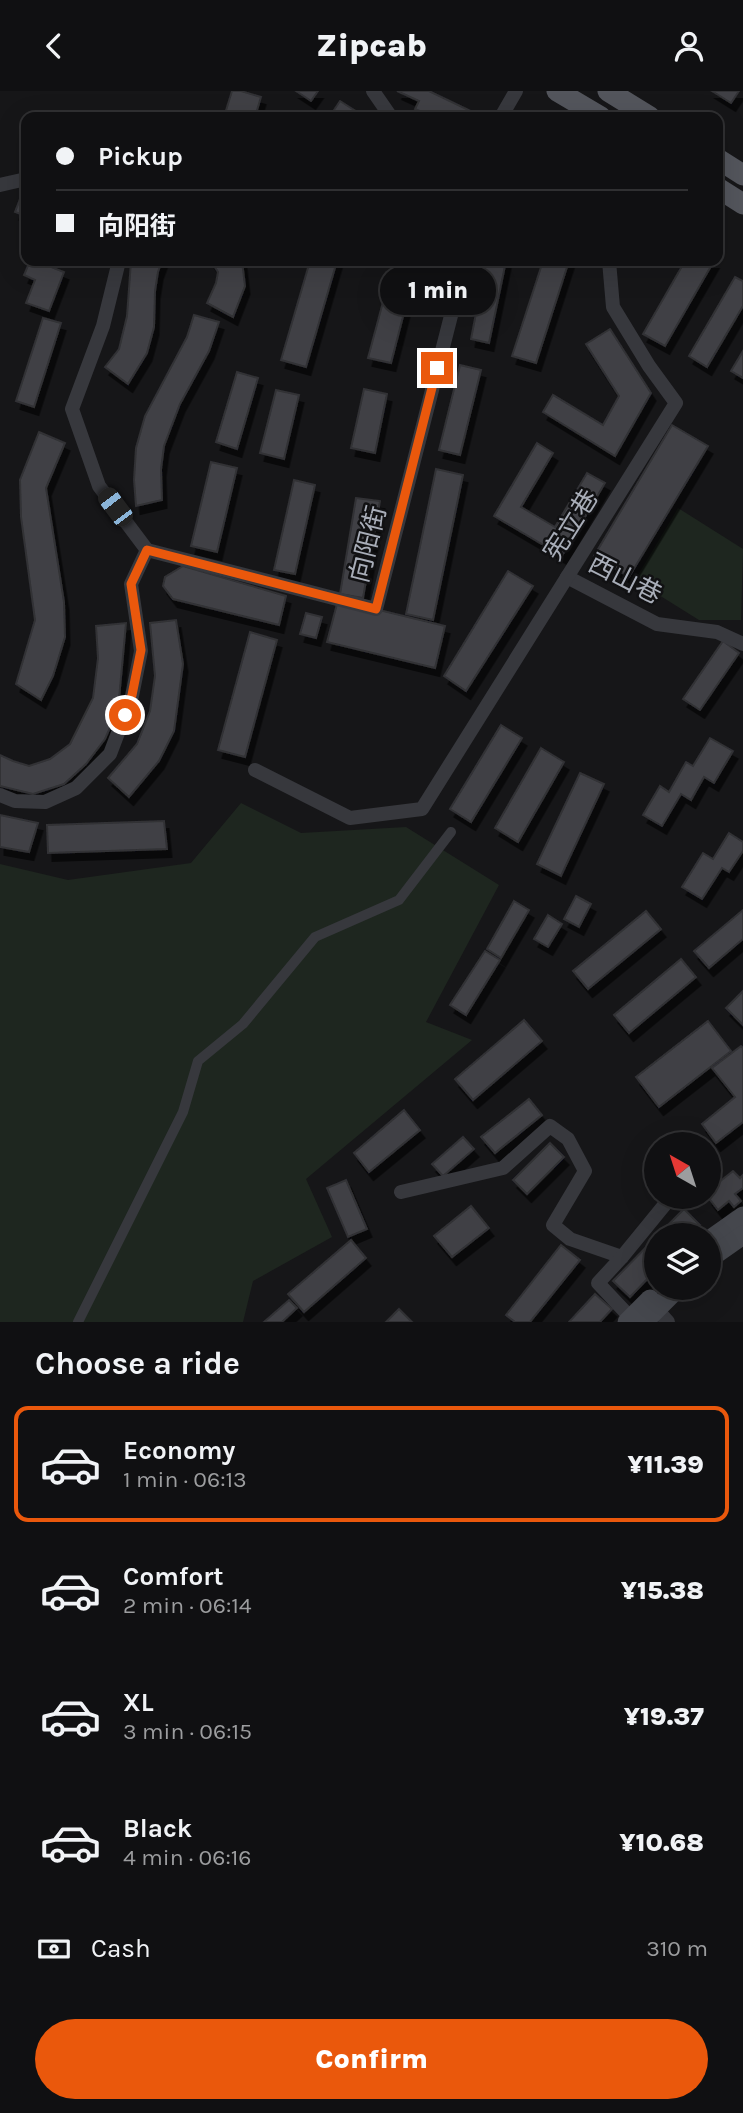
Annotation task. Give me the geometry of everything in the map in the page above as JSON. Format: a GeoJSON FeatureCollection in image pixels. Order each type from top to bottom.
{"type":"FeatureCollection","features":[{"type":"Feature","properties":{"kind":"main road"},"geometry":{"type":"LineString","coordinates":[[557,91],[584,98],[597,112]]}},
{"type":"Feature","properties":{"kind":"main road"},"geometry":{"type":"LineString","coordinates":[[608,91],[642,112]]}},
{"type":"Feature","properties":{"kind":"main road"},"geometry":{"type":"LineString","coordinates":[[723,162],[743,175]]}},
{"type":"Feature","properties":{"kind":"main road"},"geometry":{"type":"LineString","coordinates":[[723,191],[743,204]]}},
{"type":"Feature","properties":{"kind":"main road"},"geometry":{"type":"LineString","coordinates":[[721,1232],[743,1216]]}},
{"type":"Feature","properties":{"kind":"main road"},"geometry":{"type":"LineString","coordinates":[[721,1251],[743,1235]]}},
{"type":"Feature","properties":{"kind":"main road"},"geometry":{"type":"LineString","coordinates":[[648,1312],[663,1300]]}},
{"type":"Feature","properties":{"kind":"street"},"geometry":{"type":"LineString","coordinates":[[373,91],[388,112]]}},
{"type":"Feature","properties":{"kind":"street"},"geometry":{"type":"LineString","coordinates":[[504,112],[516,91]]}},
{"type":"Feature","properties":{"kind":"street"},"geometry":{"type":"LineString","coordinates":[[0,185],[21,180]]}},
{"type":"Feature","properties":{"kind":"street"},"geometry":{"type":"LineString","coordinates":[[0,795],[15,801],[45,802],[76,788],[110,754],[132,695],[141,650],[131,584],[147,550],[99,486],[72,409],[103,326],[118,266]]}},
{"type":"Feature","properties":{"kind":"street","name":"向阳街"},"geometry":{"type":"LineString","coordinates":[[147,550],[376,609],[464,266]]}},
{"type":"Feature","properties":{"kind":"street","name":"宪立巷"},"geometry":{"type":"LineString","coordinates":[[256,770],[351,818],[422,809],[676,403],[649,366],[613,307],[609,266]]}},
{"type":"Feature","properties":{"kind":"street","name":"西山巷"},"geometry":{"type":"LineString","coordinates":[[567,577],[657,624],[717,632],[743,644]]}},
{"type":"Feature","properties":{"kind":"street"},"geometry":{"type":"LineString","coordinates":[[78,1322],[183,1112],[198,1061],[243,1024],[315,937],[400,900],[450,832]]}},
{"type":"Feature","properties":{"kind":"street"},"geometry":{"type":"LineString","coordinates":[[401,1192],[503,1168],[550,1126],[568,1139],[585,1171],[553,1225],[570,1239],[622,1257]]}},
{"type":"Feature","properties":{"kind":"street"},"geometry":{"type":"LineString","coordinates":[[648,1312],[597,1283],[661,1209]]}},
{"type":"Feature","properties":{"kind":"shaded area"},"geometry":{"type":"Polygon","coordinates":[[[678,508],[743,549],[741,620],[699,620],[635,580],[678,508]]]}},
{"type":"Feature","properties":{"kind":"shaded area"},"geometry":{"type":"Polygon","coordinates":[[[241,803],[301,833],[406,827],[499,885],[426,1022],[472,1040],[306,1179],[332,1237],[253,1281],[243,1322],[0,1322],[0,864],[68,880],[191,863],[241,803]]]}},
{"type":"Feature","properties":{"kind":"building"},"geometry":{"type":"Polygon","coordinates":[[[232,91],[261,97],[256,112],[226,112],[232,91]]]}},
{"type":"Feature","properties":{"kind":"building"},"geometry":{"type":"Polygon","coordinates":[[[296,91],[318,91],[311,101],[296,91]]]}},
{"type":"Feature","properties":{"kind":"building"},"geometry":{"type":"Polygon","coordinates":[[[397,91],[429,91],[473,112],[422,112],[415,109],[419,101],[397,91]]]}},
{"type":"Feature","properties":{"kind":"building"},"geometry":{"type":"Polygon","coordinates":[[[712,91],[739,91],[731,103],[712,91]]]}},
{"type":"Feature","properties":{"kind":"building"},"geometry":{"type":"Polygon","coordinates":[[[340,101],[357,112],[333,112],[340,101]]]}},
{"type":"Feature","properties":{"kind":"building"},"geometry":{"type":"Polygon","coordinates":[[[21,197],[21,214],[15,212],[21,197]]]}},
{"type":"Feature","properties":{"kind":"building"},"geometry":{"type":"Polygon","coordinates":[[[28,266],[49,266],[64,272],[49,311],[26,303],[35,280],[24,275],[28,266]]]}},
{"type":"Feature","properties":{"kind":"building"},"geometry":{"type":"Polygon","coordinates":[[[131,266],[160,266],[155,291],[154,327],[147,353],[128,384],[105,367],[119,349],[127,316],[131,266]]]}},
{"type":"Feature","properties":{"kind":"building"},"geometry":{"type":"Polygon","coordinates":[[[214,266],[243,266],[245,286],[233,317],[207,303],[218,272],[214,266]]]}},
{"type":"Feature","properties":{"kind":"building"},"geometry":{"type":"Polygon","coordinates":[[[309,266],[336,266],[306,367],[281,360],[309,266]]]}},
{"type":"Feature","properties":{"kind":"building"},"geometry":{"type":"Polygon","coordinates":[[[485,266],[505,266],[489,343],[471,339],[485,266]]]}},
{"type":"Feature","properties":{"kind":"building"},"geometry":{"type":"Polygon","coordinates":[[[541,266],[567,266],[536,363],[512,356],[541,266]]]}},
{"type":"Feature","properties":{"kind":"building"},"geometry":{"type":"Polygon","coordinates":[[[682,266],[711,266],[665,346],[643,334],[682,266]]]}},
{"type":"Feature","properties":{"kind":"building"},"geometry":{"type":"Polygon","coordinates":[[[391,272],[413,278],[391,363],[368,358],[391,272]]]}},
{"type":"Feature","properties":{"kind":"building"},"geometry":{"type":"Polygon","coordinates":[[[735,277],[743,281],[743,306],[707,367],[689,356],[735,277]]]}},
{"type":"Feature","properties":{"kind":"building"},"geometry":{"type":"Polygon","coordinates":[[[194,315],[219,322],[209,351],[180,404],[164,446],[161,469],[162,500],[136,506],[136,448],[145,416],[187,337],[194,315]]]}},
{"type":"Feature","properties":{"kind":"building"},"geometry":{"type":"Polygon","coordinates":[[[43,318],[61,323],[34,407],[16,401],[43,318]]]}},
{"type":"Feature","properties":{"kind":"building"},"geometry":{"type":"Polygon","coordinates":[[[610,329],[651,393],[615,456],[543,412],[553,395],[603,425],[619,396],[586,344],[610,329]]]}},
{"type":"Feature","properties":{"kind":"building"},"geometry":{"type":"Polygon","coordinates":[[[743,351],[743,378],[731,371],[743,351]]]}},
{"type":"Feature","properties":{"kind":"building"},"geometry":{"type":"Polygon","coordinates":[[[460,365],[481,370],[460,455],[439,450],[460,365]]]}},
{"type":"Feature","properties":{"kind":"building"},"geometry":{"type":"Polygon","coordinates":[[[237,372],[258,378],[237,449],[216,442],[237,372]]]}},
{"type":"Feature","properties":{"kind":"building"},"geometry":{"type":"Polygon","coordinates":[[[364,389],[387,394],[375,453],[351,448],[364,389]]]}},
{"type":"Feature","properties":{"kind":"building"},"geometry":{"type":"Polygon","coordinates":[[[276,390],[299,395],[284,459],[260,453],[276,390]]]}},
{"type":"Feature","properties":{"kind":"building"},"geometry":{"type":"Polygon","coordinates":[[[672,425],[708,446],[629,577],[594,556],[672,425]]]}},
{"type":"Feature","properties":{"kind":"building"},"geometry":{"type":"Polygon","coordinates":[[[39,432],[65,443],[46,488],[64,602],[65,637],[53,676],[41,700],[16,684],[35,620],[21,517],[20,480],[39,432]]]}},
{"type":"Feature","properties":{"kind":"building"},"geometry":{"type":"Polygon","coordinates":[[[537,443],[553,453],[521,507],[555,527],[587,473],[605,483],[562,556],[494,516],[537,443]]]}},
{"type":"Feature","properties":{"kind":"building"},"geometry":{"type":"Polygon","coordinates":[[[211,462],[237,468],[217,552],[191,546],[211,462]]]}},
{"type":"Feature","properties":{"kind":"building"},"geometry":{"type":"Polygon","coordinates":[[[436,469],[463,475],[433,620],[406,614],[436,469]]]}},
{"type":"Feature","properties":{"kind":"building"},"geometry":{"type":"Polygon","coordinates":[[[294,480],[315,485],[295,574],[274,570],[294,480]]]}},
{"type":"Feature","properties":{"kind":"building"},"geometry":{"type":"Polygon","coordinates":[[[356,498],[380,501],[363,598],[340,594],[356,498]]]}},
{"type":"Feature","properties":{"kind":"building"},"geometry":{"type":"Polygon","coordinates":[[[183,566],[286,596],[279,625],[173,599],[163,586],[165,577],[183,566]]]}},
{"type":"Feature","properties":{"kind":"building"},"geometry":{"type":"Polygon","coordinates":[[[508,571],[533,586],[466,691],[444,676],[508,571]]]}},
{"type":"Feature","properties":{"kind":"building"},"geometry":{"type":"Polygon","coordinates":[[[338,600],[445,626],[435,668],[327,642],[338,600]]]}},
{"type":"Feature","properties":{"kind":"building"},"geometry":{"type":"Polygon","coordinates":[[[306,613],[322,617],[316,638],[300,634],[306,613]]]}},
{"type":"Feature","properties":{"kind":"building"},"geometry":{"type":"Polygon","coordinates":[[[176,620],[183,664],[174,731],[159,761],[129,797],[108,778],[137,744],[150,711],[155,676],[150,623],[176,620]]]}},
{"type":"Feature","properties":{"kind":"building"},"geometry":{"type":"Polygon","coordinates":[[[126,623],[118,710],[105,739],[86,764],[64,784],[33,794],[0,786],[0,755],[29,766],[50,759],[70,744],[93,698],[98,658],[96,626],[126,623]]]}},
{"type":"Feature","properties":{"kind":"building"},"geometry":{"type":"Polygon","coordinates":[[[250,632],[277,640],[245,757],[218,750],[250,632]]]}},
{"type":"Feature","properties":{"kind":"building"},"geometry":{"type":"Polygon","coordinates":[[[723,641],[739,653],[700,710],[683,699],[723,641]]]}},
{"type":"Feature","properties":{"kind":"building"},"geometry":{"type":"Polygon","coordinates":[[[501,725],[522,738],[471,822],[450,809],[501,725]]]}},
{"type":"Feature","properties":{"kind":"building"},"geometry":{"type":"Polygon","coordinates":[[[710,738],[733,751],[714,783],[704,777],[691,800],[681,794],[662,826],[643,815],[660,786],[669,792],[686,762],[693,766],[710,738]]]}},
{"type":"Feature","properties":{"kind":"building"},"geometry":{"type":"Polygon","coordinates":[[[541,748],[564,762],[518,842],[495,828],[541,748]]]}},
{"type":"Feature","properties":{"kind":"building"},"geometry":{"type":"Polygon","coordinates":[[[580,773],[604,784],[561,876],[537,864],[580,773]]]}},
{"type":"Feature","properties":{"kind":"building"},"geometry":{"type":"Polygon","coordinates":[[[0,815],[38,823],[29,852],[0,847],[0,815]]]}},
{"type":"Feature","properties":{"kind":"building"},"geometry":{"type":"Polygon","coordinates":[[[164,821],[167,849],[48,853],[47,825],[164,821]]]}},
{"type":"Feature","properties":{"kind":"building"},"geometry":{"type":"Polygon","coordinates":[[[729,833],[743,842],[743,851],[729,872],[722,868],[702,899],[682,887],[703,853],[713,859],[729,833]]]}},
{"type":"Feature","properties":{"kind":"building"},"geometry":{"type":"Polygon","coordinates":[[[576,896],[591,904],[579,927],[564,919],[576,896]]]}},
{"type":"Feature","properties":{"kind":"building"},"geometry":{"type":"Polygon","coordinates":[[[514,901],[529,910],[501,958],[487,949],[514,901]]]}},
{"type":"Feature","properties":{"kind":"building"},"geometry":{"type":"Polygon","coordinates":[[[743,910],[743,939],[709,968],[694,951],[743,910]]]}},
{"type":"Feature","properties":{"kind":"building"},"geometry":{"type":"Polygon","coordinates":[[[646,911],[661,929],[588,989],[573,971],[646,911]]]}},
{"type":"Feature","properties":{"kind":"building"},"geometry":{"type":"Polygon","coordinates":[[[548,915],[562,924],[548,947],[534,939],[548,915]]]}},
{"type":"Feature","properties":{"kind":"building"},"geometry":{"type":"Polygon","coordinates":[[[485,951],[500,960],[466,1015],[450,1005],[485,951]]]}},
{"type":"Feature","properties":{"kind":"building"},"geometry":{"type":"Polygon","coordinates":[[[681,959],[696,977],[629,1033],[614,1015],[681,959]]]}},
{"type":"Feature","properties":{"kind":"building"},"geometry":{"type":"Polygon","coordinates":[[[743,991],[743,1025],[726,1008],[743,991]]]}},
{"type":"Feature","properties":{"kind":"building"},"geometry":{"type":"Polygon","coordinates":[[[524,1020],[542,1041],[473,1100],[455,1079],[524,1020]]]}},
{"type":"Feature","properties":{"kind":"building"},"geometry":{"type":"Polygon","coordinates":[[[708,1021],[731,1051],[659,1107],[636,1077],[708,1021]]]}},
{"type":"Feature","properties":{"kind":"building"},"geometry":{"type":"Polygon","coordinates":[[[741,1046],[743,1048],[743,1122],[721,1139],[721,1132],[708,1132],[702,1124],[735,1097],[712,1068],[741,1046]]]}},
{"type":"Feature","properties":{"kind":"building"},"geometry":{"type":"Polygon","coordinates":[[[529,1099],[542,1115],[495,1153],[481,1137],[529,1099]]]}},
{"type":"Feature","properties":{"kind":"building"},"geometry":{"type":"Polygon","coordinates":[[[404,1110],[420,1130],[369,1172],[354,1153],[404,1110]]]}},
{"type":"Feature","properties":{"kind":"building"},"geometry":{"type":"Polygon","coordinates":[[[463,1137],[474,1149],[443,1176],[432,1164],[463,1137]]]}},
{"type":"Feature","properties":{"kind":"building"},"geometry":{"type":"Polygon","coordinates":[[[550,1143],[564,1157],[527,1194],[513,1180],[550,1143]]]}},
{"type":"Feature","properties":{"kind":"building"},"geometry":{"type":"Polygon","coordinates":[[[733,1171],[740,1178],[743,1175],[743,1188],[735,1194],[741,1201],[734,1207],[729,1201],[721,1208],[721,1180],[733,1171]]]}},
{"type":"Feature","properties":{"kind":"building"},"geometry":{"type":"Polygon","coordinates":[[[346,1180],[367,1229],[348,1237],[327,1188],[346,1180]]]}},
{"type":"Feature","properties":{"kind":"building"},"geometry":{"type":"Polygon","coordinates":[[[471,1206],[489,1228],[452,1257],[434,1236],[471,1206]]]}},
{"type":"Feature","properties":{"kind":"building"},"geometry":{"type":"Polygon","coordinates":[[[684,1209],[698,1223],[670,1223],[684,1209]]]}},
{"type":"Feature","properties":{"kind":"building"},"geometry":{"type":"Polygon","coordinates":[[[351,1240],[366,1258],[304,1312],[288,1294],[351,1240]]]}},
{"type":"Feature","properties":{"kind":"building"},"geometry":{"type":"Polygon","coordinates":[[[561,1245],[580,1260],[530,1322],[515,1322],[506,1315],[561,1245]]]}},
{"type":"Feature","properties":{"kind":"building"},"geometry":{"type":"Polygon","coordinates":[[[644,1249],[644,1282],[630,1297],[613,1281],[644,1249]]]}},
{"type":"Feature","properties":{"kind":"building"},"geometry":{"type":"Polygon","coordinates":[[[595,1294],[612,1309],[600,1322],[569,1322],[595,1294]]]}},
{"type":"Feature","properties":{"kind":"building"},"geometry":{"type":"Polygon","coordinates":[[[289,1300],[297,1308],[282,1322],[264,1322],[289,1300]]]}},
{"type":"Feature","properties":{"kind":"building"},"geometry":{"type":"Polygon","coordinates":[[[399,1309],[412,1322],[386,1322],[399,1309]]]}},
{"type":"Feature","properties":{"kind":"route"},"geometry":{"type":"LineString","coordinates":[[125,715],[141,650],[131,584],[147,550],[376,609],[437,368]]}}]}
